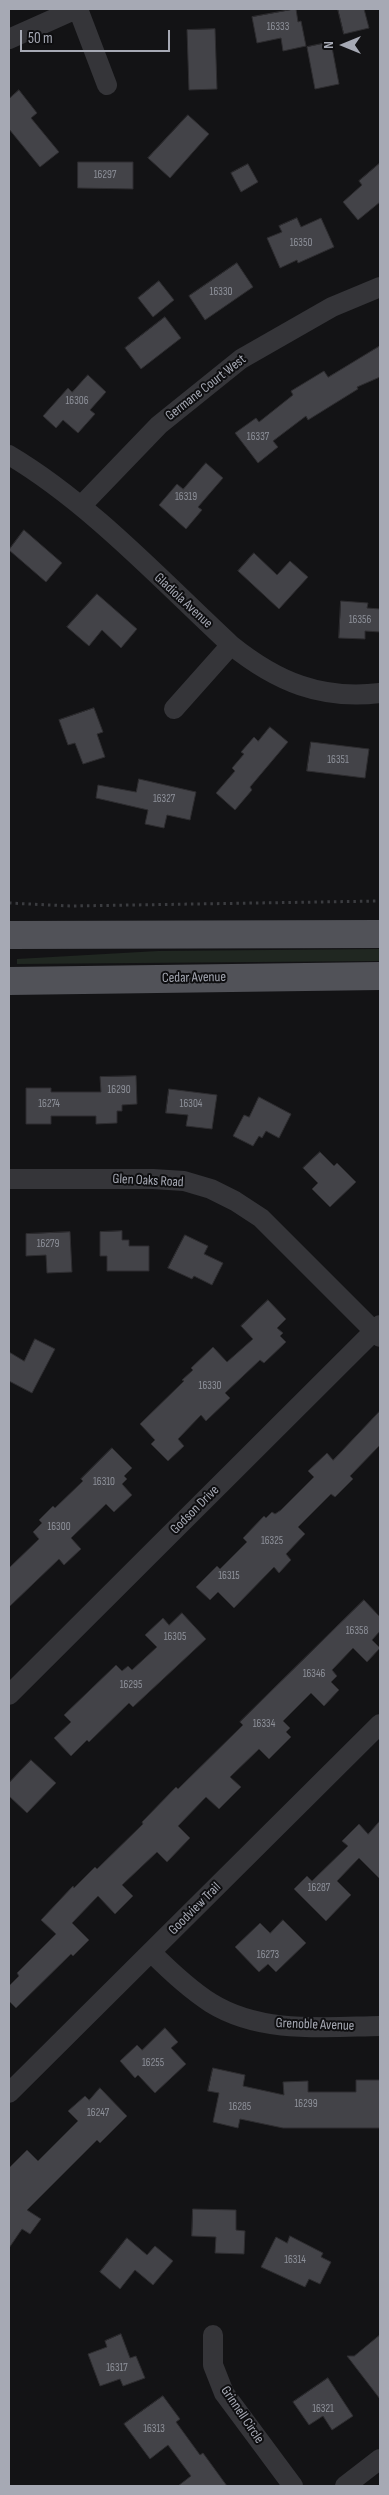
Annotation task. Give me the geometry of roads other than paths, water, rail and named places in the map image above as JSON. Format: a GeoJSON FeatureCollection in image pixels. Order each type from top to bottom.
{"type":"FeatureCollection","features":[{"type":"Feature","properties":{"kind":"main road"},"geometry":{"type":"LineString","coordinates":[[9,935],[380,934]]}},
{"type":"Feature","properties":{"kind":"main road","name":"Cedar Avenue"},"geometry":{"type":"LineString","coordinates":[[9,981],[380,976]]}},
{"type":"Feature","properties":{"kind":"street"},"geometry":{"type":"LineString","coordinates":[[9,39],[77,9],[107,85]]}},
{"type":"Feature","properties":{"kind":"street","name":"Germane Court West"},"geometry":{"type":"LineString","coordinates":[[81,506],[159,425],[241,359],[332,307],[380,287]]}},
{"type":"Feature","properties":{"kind":"street","name":"Gladiola Avenue"},"geometry":{"type":"LineString","coordinates":[[9,455],[31,468],[81,506],[231,645],[258,667],[308,689],[365,694],[380,693]]}},
{"type":"Feature","properties":{"kind":"street"},"geometry":{"type":"LineString","coordinates":[[174,709],[231,645]]}},
{"type":"Feature","properties":{"kind":"street","name":"Glen Oaks Road"},"geometry":{"type":"LineString","coordinates":[[9,1179],[152,1179],[184,1182],[211,1189],[235,1201],[261,1218],[378,1331]]}},
{"type":"Feature","properties":{"kind":"street","name":"Godson Drive"},"geometry":{"type":"LineString","coordinates":[[9,1696],[378,1331]]}},
{"type":"Feature","properties":{"kind":"street","name":"Goodview Trail"},"geometry":{"type":"LineString","coordinates":[[9,2093],[152,1954],[380,1724]]}},
{"type":"Feature","properties":{"kind":"street","name":"Grenoble Avenue"},"geometry":{"type":"LineString","coordinates":[[152,1954],[189,1988],[212,2004],[232,2013],[275,2025],[380,2026]]}},
{"type":"Feature","properties":{"kind":"street","name":"Grinnell Circle"},"geometry":{"type":"LineString","coordinates":[[213,2335],[213,2365],[224,2393],[293,2486]]}},
{"type":"Feature","properties":{"kind":"street"},"geometry":{"type":"LineString","coordinates":[[345,2486],[380,2459]]}}]}
